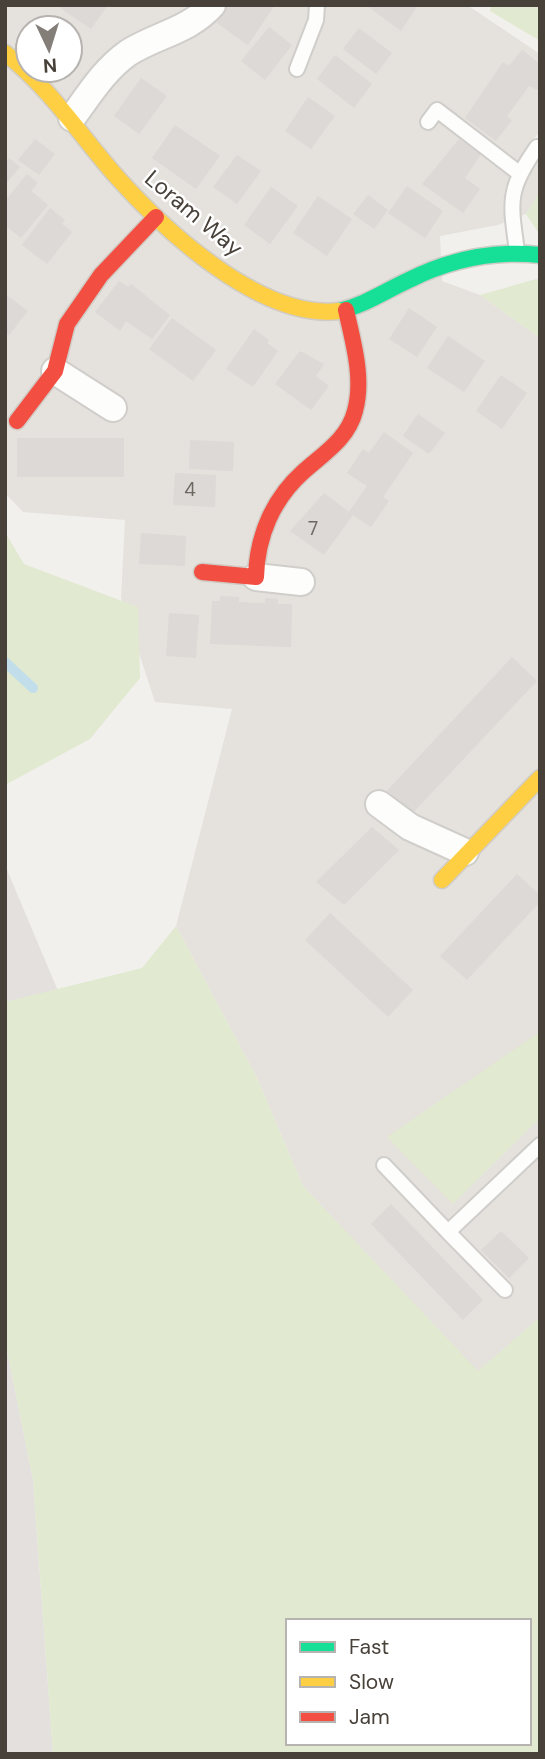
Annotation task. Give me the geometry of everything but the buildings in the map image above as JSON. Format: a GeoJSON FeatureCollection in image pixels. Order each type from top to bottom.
{"type":"FeatureCollection","features":[{"type":"Feature","properties":{"kind":"street"},"geometry":{"type":"LineString","coordinates":[[72,118],[111,67],[130,52],[195,21],[212,5]]}},
{"type":"Feature","properties":{"kind":"street","name":"Loram Way"},"geometry":{"type":"LineString","coordinates":[[5,53],[22,64],[72,118],[114,173],[156,217],[212,264],[272,300],[299,309],[346,310],[366,304],[420,274],[464,257],[487,252],[540,255]]}},
{"type":"Feature","properties":{"kind":"street"},"geometry":{"type":"LineString","coordinates":[[17,421],[55,371],[67,324],[101,275],[156,217]]}},
{"type":"Feature","properties":{"kind":"street"},"geometry":{"type":"LineString","coordinates":[[256,577],[256,559],[268,519],[292,483],[339,441],[355,410],[359,375],[346,310]]}},
{"type":"Feature","properties":{"kind":"street"},"geometry":{"type":"LineString","coordinates":[[55,371],[113,408]]}},
{"type":"Feature","properties":{"kind":"street"},"geometry":{"type":"LineString","coordinates":[[202,572],[301,582]]}},
{"type":"Feature","properties":{"kind":"street"},"geometry":{"type":"LineString","coordinates":[[442,880],[540,778]]}},
{"type":"Feature","properties":{"kind":"street"},"geometry":{"type":"LineString","coordinates":[[379,804],[410,827],[466,852]]}},
{"type":"Feature","properties":{"kind":"lane"},"geometry":{"type":"LineString","coordinates":[[296,69],[316,20],[317,5]]}},
{"type":"Feature","properties":{"kind":"lane"},"geometry":{"type":"LineString","coordinates":[[428,122],[437,110],[519,173]]}},
{"type":"Feature","properties":{"kind":"lane"},"geometry":{"type":"LineString","coordinates":[[517,252],[511,203],[519,173],[537,147]]}},
{"type":"Feature","properties":{"kind":"lane"},"geometry":{"type":"LineString","coordinates":[[448,1232],[540,1145]]}},
{"type":"Feature","properties":{"kind":"lane"},"geometry":{"type":"LineString","coordinates":[[384,1165],[505,1290]]}},
{"type":"Feature","properties":{"kind":"shaded area"},"geometry":{"type":"Polygon","coordinates":[[[5,5],[467,5],[540,54],[540,131],[527,148],[540,157],[540,192],[526,214],[498,225],[440,236],[442,281],[480,295],[540,338],[540,1317],[478,1372],[303,1186],[257,1078],[176,926],[232,709],[155,702],[121,598],[125,520],[23,512],[5,493],[5,5]]]}},
{"type":"Feature","properties":{"kind":"shaded area"},"geometry":{"type":"Polygon","coordinates":[[[5,865],[58,991],[5,1002],[5,865]]]}},
{"type":"Feature","properties":{"kind":"shaded area"},"geometry":{"type":"Polygon","coordinates":[[[5,1340],[33,1480],[53,1754],[5,1754],[5,1340]]]}},
{"type":"Feature","properties":{"kind":"green space"},"geometry":{"type":"Polygon","coordinates":[[[491,5],[540,5],[540,41],[490,11],[491,5]]]}},
{"type":"Feature","properties":{"kind":"green space"},"geometry":{"type":"Polygon","coordinates":[[[540,192],[540,235],[526,214],[540,192]]]}},
{"type":"Feature","properties":{"kind":"green space"},"geometry":{"type":"Polygon","coordinates":[[[540,280],[540,338],[480,295],[540,280]]]}},
{"type":"Feature","properties":{"kind":"green space"},"geometry":{"type":"Polygon","coordinates":[[[5,532],[24,564],[138,607],[140,678],[90,739],[5,785],[5,532]]]}},
{"type":"Feature","properties":{"kind":"green space"},"geometry":{"type":"Polygon","coordinates":[[[176,926],[257,1078],[303,1186],[478,1371],[540,1317],[540,1754],[53,1754],[33,1480],[5,1340],[5,1002],[142,968],[176,926]]]}},
{"type":"Feature","properties":{"kind":"green space"},"geometry":{"type":"Polygon","coordinates":[[[538,1033],[540,1118],[453,1204],[387,1137],[538,1033]]]}},
{"type":"Feature","properties":{"kind":"waterway"},"geometry":{"type":"LineString","coordinates":[[5,662],[33,688]]}},
{"type":"Feature","properties":{"kind":"traffic: fast"},"geometry":{"type":"LineString","coordinates":[[339,311],[425,273],[457,262],[489,255],[540,255]]}},
{"type":"Feature","properties":{"kind":"traffic: slow"},"geometry":{"type":"LineString","coordinates":[[5,53],[50,96],[136,198],[217,268],[247,287],[278,301],[309,310],[339,311]]}},
{"type":"Feature","properties":{"kind":"traffic: slow"},"geometry":{"type":"LineString","coordinates":[[442,880],[540,778]]}},
{"type":"Feature","properties":{"kind":"traffic: jam"},"geometry":{"type":"LineString","coordinates":[[17,421],[55,371],[67,324],[101,275],[156,217]]}},
{"type":"Feature","properties":{"kind":"traffic: jam"},"geometry":{"type":"LineString","coordinates":[[202,572],[256,577],[263,533],[275,506],[292,483],[341,438],[352,421],[358,386],[346,310]]}}]}
